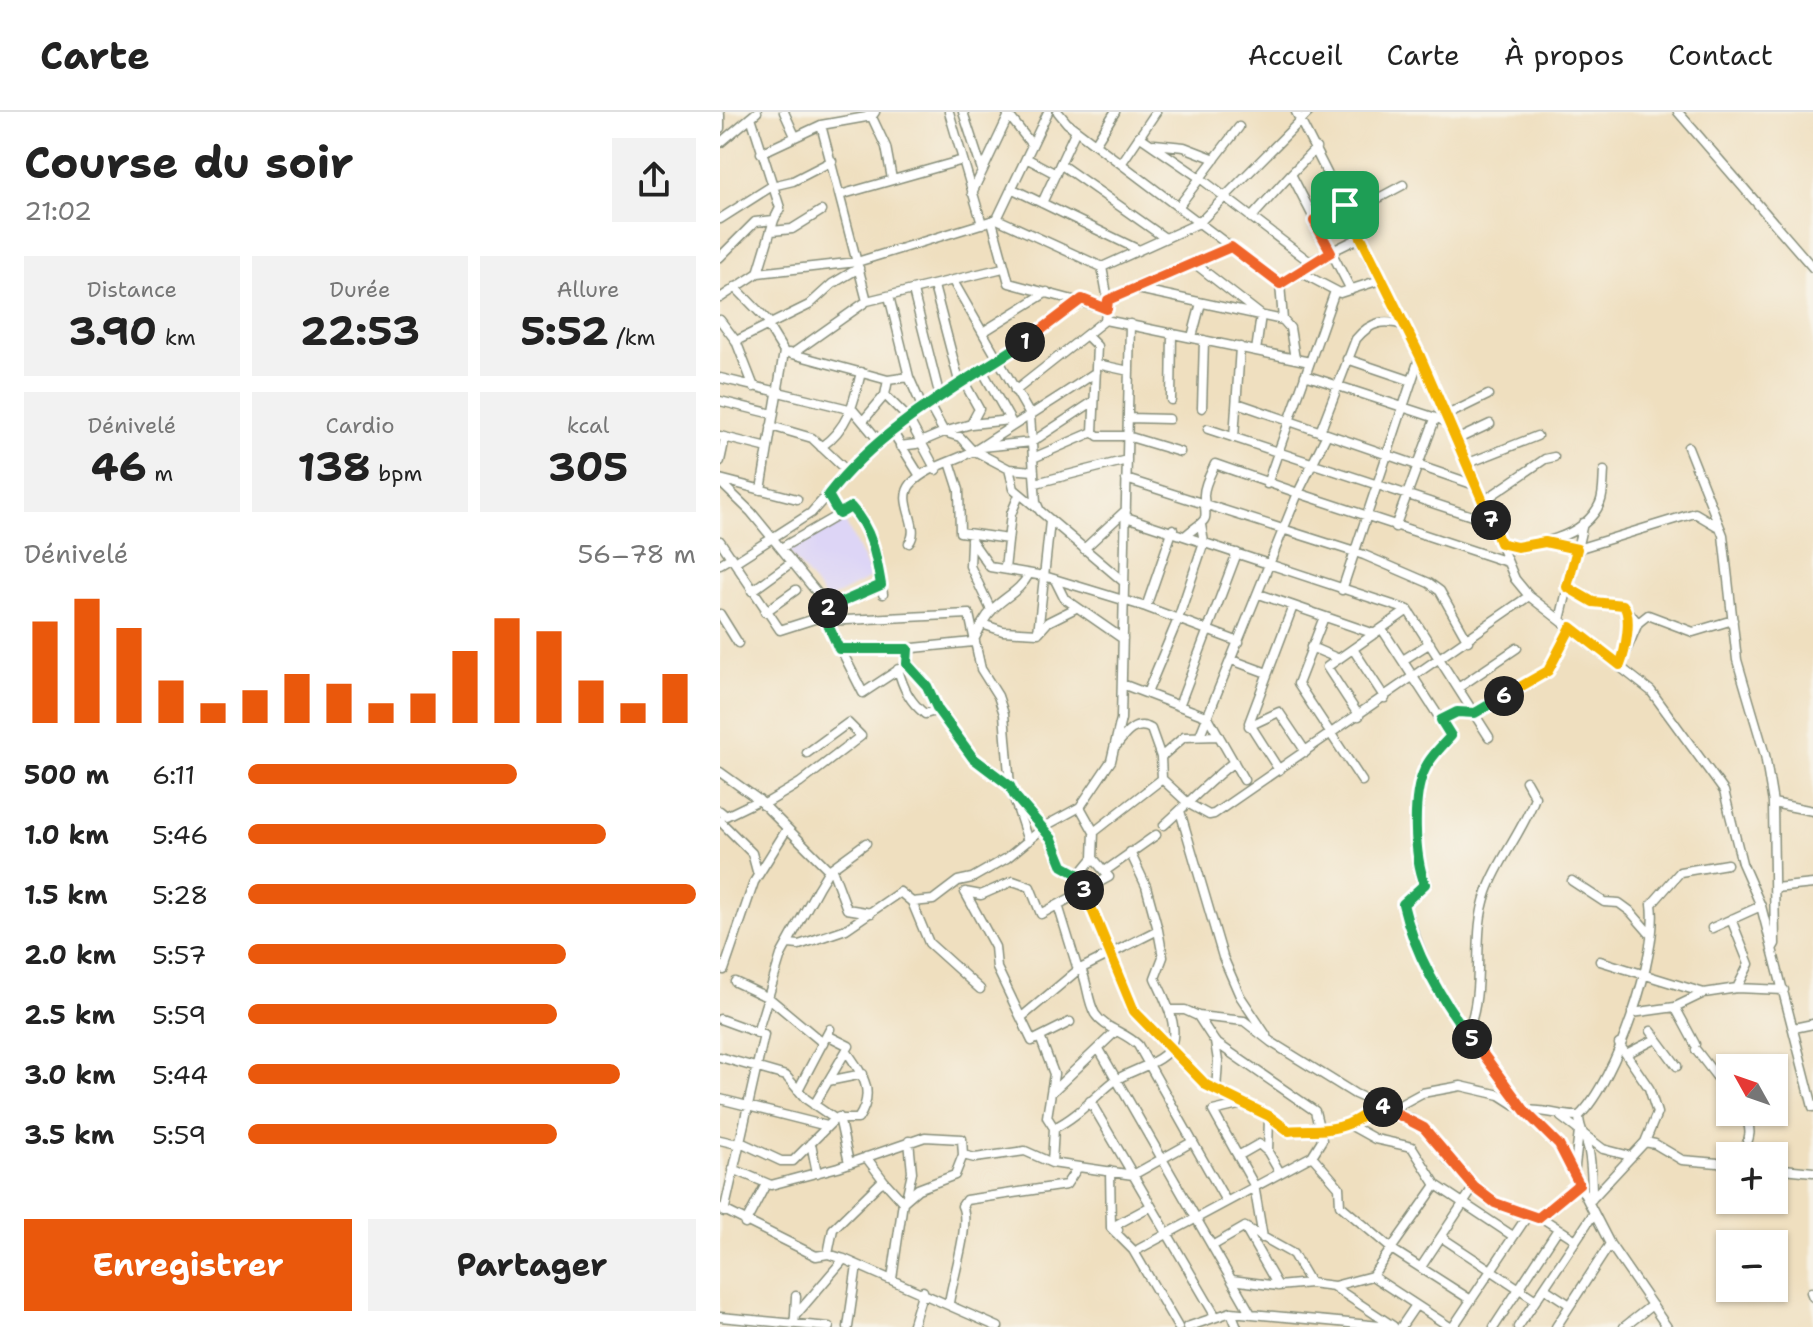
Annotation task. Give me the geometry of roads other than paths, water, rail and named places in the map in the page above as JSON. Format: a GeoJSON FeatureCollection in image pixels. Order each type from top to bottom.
{"type":"FeatureCollection","features":[{"type":"Feature","properties":{"kind":"street"},"geometry":{"type":"LineString","coordinates":[[784,112],[795,136]]}},
{"type":"Feature","properties":{"kind":"street"},"geometry":{"type":"LineString","coordinates":[[949,112],[982,224]]}},
{"type":"Feature","properties":{"kind":"street"},"geometry":{"type":"LineString","coordinates":[[963,112],[983,171]]}},
{"type":"Feature","properties":{"kind":"street"},"geometry":{"type":"LineString","coordinates":[[720,298],[758,273],[858,265],[994,220],[1013,189],[1048,112]]}},
{"type":"Feature","properties":{"kind":"street"},"geometry":{"type":"LineString","coordinates":[[1058,112],[1076,130],[1280,284],[1283,320]]}},
{"type":"Feature","properties":{"kind":"street"},"geometry":{"type":"LineString","coordinates":[[1067,123],[1075,112]]}},
{"type":"Feature","properties":{"kind":"street"},"geometry":{"type":"LineString","coordinates":[[1095,144],[1115,112]]}},
{"type":"Feature","properties":{"kind":"street"},"geometry":{"type":"LineString","coordinates":[[1121,164],[1156,112]]}},
{"type":"Feature","properties":{"kind":"street"},"geometry":{"type":"LineString","coordinates":[[994,220],[1102,267],[1199,223],[1297,116],[1309,112]]}},
{"type":"Feature","properties":{"kind":"street"},"geometry":{"type":"LineString","coordinates":[[1678,112],[1813,268]]}},
{"type":"Feature","properties":{"kind":"street"},"geometry":{"type":"LineString","coordinates":[[761,153],[821,125],[872,113],[886,147],[892,179]]}},
{"type":"Feature","properties":{"kind":"street"},"geometry":{"type":"LineString","coordinates":[[972,193],[1008,114],[1032,145]]}},
{"type":"Feature","properties":{"kind":"street"},"geometry":{"type":"LineString","coordinates":[[720,115],[720,128]]}},
{"type":"Feature","properties":{"kind":"street"},"geometry":{"type":"LineString","coordinates":[[720,143],[754,115],[761,153],[780,203],[758,273]]}},
{"type":"Feature","properties":{"kind":"street"},"geometry":{"type":"LineString","coordinates":[[1297,116],[1406,326],[1493,523],[1507,562],[1529,596],[1651,691],[1724,791],[1742,863],[1761,906],[1794,1028],[1803,1078],[1813,1107]]}},
{"type":"Feature","properties":{"kind":"street"},"geometry":{"type":"LineString","coordinates":[[821,125],[867,301]]}},
{"type":"Feature","properties":{"kind":"street"},"geometry":{"type":"LineString","coordinates":[[1178,207],[1239,127]]}},
{"type":"Feature","properties":{"kind":"street"},"geometry":{"type":"LineString","coordinates":[[1042,203],[1076,130]]}},
{"type":"Feature","properties":{"kind":"street"},"geometry":{"type":"LineString","coordinates":[[1139,136],[1310,262]]}},
{"type":"Feature","properties":{"kind":"street"},"geometry":{"type":"LineString","coordinates":[[1153,144],[1184,147],[1215,159]]}},
{"type":"Feature","properties":{"kind":"street"},"geometry":{"type":"LineString","coordinates":[[1251,218],[1316,148]]}},
{"type":"Feature","properties":{"kind":"street"},"geometry":{"type":"LineString","coordinates":[[1026,158],[1056,174]]}},
{"type":"Feature","properties":{"kind":"street"},"geometry":{"type":"LineString","coordinates":[[840,195],[963,160]]}},
{"type":"Feature","properties":{"kind":"street"},"geometry":{"type":"LineString","coordinates":[[720,219],[772,186],[793,181],[832,161]]}},
{"type":"Feature","properties":{"kind":"street"},"geometry":{"type":"LineString","coordinates":[[1060,164],[1165,238]]}},
{"type":"Feature","properties":{"kind":"street"},"geometry":{"type":"LineString","coordinates":[[1291,174],[1351,290]]}},
{"type":"Feature","properties":{"kind":"street"},"geometry":{"type":"LineString","coordinates":[[1314,221],[1403,185]]}},
{"type":"Feature","properties":{"kind":"street"},"geometry":{"type":"LineString","coordinates":[[1013,189],[1139,250]]}},
{"type":"Feature","properties":{"kind":"street"},"geometry":{"type":"LineString","coordinates":[[772,231],[792,229],[821,211]]}},
{"type":"Feature","properties":{"kind":"street"},"geometry":{"type":"LineString","coordinates":[[720,257],[755,222],[774,220]]}},
{"type":"Feature","properties":{"kind":"street"},"geometry":{"type":"LineString","coordinates":[[994,220],[1009,283],[1107,304],[1133,288],[1231,247]]}},
{"type":"Feature","properties":{"kind":"street"},"geometry":{"type":"LineString","coordinates":[[1280,284],[1310,262],[1361,237]]}},
{"type":"Feature","properties":{"kind":"street"},"geometry":{"type":"LineString","coordinates":[[1194,263],[1261,315]]}},
{"type":"Feature","properties":{"kind":"street"},"geometry":{"type":"LineString","coordinates":[[736,341],[809,305],[858,265]]}},
{"type":"Feature","properties":{"kind":"street"},"geometry":{"type":"LineString","coordinates":[[1015,391],[1105,320],[1107,304],[1102,267]]}},
{"type":"Feature","properties":{"kind":"street"},"geometry":{"type":"LineString","coordinates":[[761,490],[777,392],[788,353],[867,301],[1003,268]]}},
{"type":"Feature","properties":{"kind":"street"},"geometry":{"type":"LineString","coordinates":[[1298,271],[1335,291],[1351,290],[1383,279]]}},
{"type":"Feature","properties":{"kind":"street"},"geometry":{"type":"LineString","coordinates":[[953,281],[1030,415],[1040,511]]}},
{"type":"Feature","properties":{"kind":"street"},"geometry":{"type":"LineString","coordinates":[[934,286],[962,383],[979,409],[971,424]]}},
{"type":"Feature","properties":{"kind":"street"},"geometry":{"type":"LineString","coordinates":[[735,287],[770,325],[788,353],[888,380],[909,377]]}},
{"type":"Feature","properties":{"kind":"street"},"geometry":{"type":"LineString","coordinates":[[1133,288],[1283,320],[1290,328],[1295,359]]}},
{"type":"Feature","properties":{"kind":"street"},"geometry":{"type":"LineString","coordinates":[[913,291],[940,397]]}},
{"type":"Feature","properties":{"kind":"street"},"geometry":{"type":"LineString","coordinates":[[1267,484],[1335,291]]}},
{"type":"Feature","properties":{"kind":"street"},"geometry":{"type":"LineString","coordinates":[[983,332],[1047,292]]}},
{"type":"Feature","properties":{"kind":"street"},"geometry":{"type":"LineString","coordinates":[[889,296],[909,377],[944,432],[960,437],[1009,469],[1034,471]]}},
{"type":"Feature","properties":{"kind":"street"},"geometry":{"type":"LineString","coordinates":[[720,564],[772,538],[811,513],[847,471],[908,418],[999,359],[1082,299]]}},
{"type":"Feature","properties":{"kind":"street"},"geometry":{"type":"LineString","coordinates":[[1192,337],[1201,303]]}},
{"type":"Feature","properties":{"kind":"street"},"geometry":{"type":"LineString","coordinates":[[1256,351],[1261,315]]}},
{"type":"Feature","properties":{"kind":"street"},"geometry":{"type":"LineString","coordinates":[[720,320],[736,341],[754,387]]}},
{"type":"Feature","properties":{"kind":"street"},"geometry":{"type":"LineString","coordinates":[[1105,320],[1310,362]]}},
{"type":"Feature","properties":{"kind":"street"},"geometry":{"type":"LineString","coordinates":[[1200,735],[1324,433],[1347,359],[1365,328],[1391,321],[1406,326]]}},
{"type":"Feature","properties":{"kind":"street"},"geometry":{"type":"LineString","coordinates":[[912,902],[933,900],[958,881],[972,878],[1007,858],[1042,830],[1080,807],[1103,777],[1114,749],[1121,719],[1130,324]]}},
{"type":"Feature","properties":{"kind":"street"},"geometry":{"type":"LineString","coordinates":[[1171,400],[1172,333]]}},
{"type":"Feature","properties":{"kind":"street"},"geometry":{"type":"LineString","coordinates":[[1086,335],[1097,346],[1093,432]]}},
{"type":"Feature","properties":{"kind":"street"},"geometry":{"type":"LineString","coordinates":[[1202,408],[1204,340]]}},
{"type":"Feature","properties":{"kind":"street"},"geometry":{"type":"LineString","coordinates":[[1234,438],[1240,347]]}},
{"type":"Feature","properties":{"kind":"street"},"geometry":{"type":"LineString","coordinates":[[1342,590],[1420,356]]}},
{"type":"Feature","properties":{"kind":"street"},"geometry":{"type":"LineString","coordinates":[[1347,359],[1412,381]]}},
{"type":"Feature","properties":{"kind":"street"},"geometry":{"type":"LineString","coordinates":[[909,543],[913,532],[907,492],[920,476],[976,448],[1097,368],[1129,371]]}},
{"type":"Feature","properties":{"kind":"street"},"geometry":{"type":"LineString","coordinates":[[982,370],[1012,423]]}},
{"type":"Feature","properties":{"kind":"street"},"geometry":{"type":"LineString","coordinates":[[821,447],[837,435],[853,410],[861,372]]}},
{"type":"Feature","properties":{"kind":"street"},"geometry":{"type":"LineString","coordinates":[[1305,375],[1435,419],[1447,419],[1488,395]]}},
{"type":"Feature","properties":{"kind":"street"},"geometry":{"type":"LineString","coordinates":[[720,378],[853,410],[879,441]]}},
{"type":"Feature","properties":{"kind":"street"},"geometry":{"type":"LineString","coordinates":[[863,421],[885,395],[888,380]]}},
{"type":"Feature","properties":{"kind":"street"},"geometry":{"type":"LineString","coordinates":[[885,395],[908,418],[936,470]]}},
{"type":"Feature","properties":{"kind":"street"},"geometry":{"type":"LineString","coordinates":[[720,401],[773,414]]}},
{"type":"Feature","properties":{"kind":"street"},"geometry":{"type":"LineString","coordinates":[[976,448],[1032,442],[1094,401]]}},
{"type":"Feature","properties":{"kind":"street"},"geometry":{"type":"LineString","coordinates":[[1237,403],[1475,485]]}},
{"type":"Feature","properties":{"kind":"street"},"geometry":{"type":"LineString","coordinates":[[1128,418],[1169,419]]}},
{"type":"Feature","properties":{"kind":"street"},"geometry":{"type":"LineString","coordinates":[[1395,527],[1435,419]]}},
{"type":"Feature","properties":{"kind":"street"},"geometry":{"type":"LineString","coordinates":[[900,446],[971,424],[1012,423]]}},
{"type":"Feature","properties":{"kind":"street"},"geometry":{"type":"LineString","coordinates":[[1456,440],[1490,424]]}},
{"type":"Feature","properties":{"kind":"street"},"geometry":{"type":"LineString","coordinates":[[771,426],[808,435],[847,471]]}},
{"type":"Feature","properties":{"kind":"street"},"geometry":{"type":"LineString","coordinates":[[1208,429],[1493,523]]}},
{"type":"Feature","properties":{"kind":"street"},"geometry":{"type":"LineString","coordinates":[[892,431],[920,476]]}},
{"type":"Feature","properties":{"kind":"street"},"geometry":{"type":"LineString","coordinates":[[1093,432],[1098,436],[1127,436],[1180,452]]}},
{"type":"Feature","properties":{"kind":"street"},"geometry":{"type":"LineString","coordinates":[[1033,458],[1093,432]]}},
{"type":"Feature","properties":{"kind":"street"},"geometry":{"type":"LineString","coordinates":[[1466,464],[1537,436]]}},
{"type":"Feature","properties":{"kind":"street"},"geometry":{"type":"LineString","coordinates":[[720,461],[723,437],[768,448]]}},
{"type":"Feature","properties":{"kind":"street"},"geometry":{"type":"LineString","coordinates":[[1688,447],[1720,528],[1727,556],[1737,660],[1765,755],[1773,803],[1775,944],[1772,949]]}},
{"type":"Feature","properties":{"kind":"street"},"geometry":{"type":"LineString","coordinates":[[1482,502],[1505,490],[1545,459],[1554,457]]}},
{"type":"Feature","properties":{"kind":"street"},"geometry":{"type":"LineString","coordinates":[[1036,483],[1127,460]]}},
{"type":"Feature","properties":{"kind":"street"},"geometry":{"type":"LineString","coordinates":[[950,462],[959,490],[960,532],[1008,539]]}},
{"type":"Feature","properties":{"kind":"street"},"geometry":{"type":"LineString","coordinates":[[1147,693],[1178,619],[1204,542],[1201,525],[1207,505],[1205,488],[1215,464],[1395,527],[1507,562]]}},
{"type":"Feature","properties":{"kind":"street"},"geometry":{"type":"LineString","coordinates":[[1009,469],[1011,483],[1019,495],[1125,583]]}},
{"type":"Feature","properties":{"kind":"street"},"geometry":{"type":"LineString","coordinates":[[1500,543],[1517,547],[1545,542],[1583,523],[1602,499],[1604,471]]}},
{"type":"Feature","properties":{"kind":"street"},"geometry":{"type":"LineString","coordinates":[[1126,479],[1355,553],[1435,586],[1468,641]]}},
{"type":"Feature","properties":{"kind":"street"},"geometry":{"type":"LineString","coordinates":[[720,480],[797,499]]}},
{"type":"Feature","properties":{"kind":"street"},"geometry":{"type":"LineString","coordinates":[[720,480],[828,606],[830,614],[825,618]]}},
{"type":"Feature","properties":{"kind":"street"},"geometry":{"type":"LineString","coordinates":[[828,495],[839,514]]}},
{"type":"Feature","properties":{"kind":"street"},"geometry":{"type":"LineString","coordinates":[[1005,569],[1011,514],[1019,495]]}},
{"type":"Feature","properties":{"kind":"street"},"geometry":{"type":"LineString","coordinates":[[781,548],[851,507],[865,523],[874,546],[882,590],[828,606]]}},
{"type":"Feature","properties":{"kind":"street"},"geometry":{"type":"LineString","coordinates":[[1126,513],[1342,590],[1408,610],[1489,737]]}},
{"type":"Feature","properties":{"kind":"street"},"geometry":{"type":"LineString","coordinates":[[1084,549],[1126,513]]}},
{"type":"Feature","properties":{"kind":"street"},"geometry":{"type":"LineString","coordinates":[[1545,542],[1577,549],[1695,513],[1720,528]]}},
{"type":"Feature","properties":{"kind":"street"},"geometry":{"type":"LineString","coordinates":[[1038,633],[1050,521]]}},
{"type":"Feature","properties":{"kind":"street"},"geometry":{"type":"LineString","coordinates":[[1560,620],[1583,523]]}},
{"type":"Feature","properties":{"kind":"street"},"geometry":{"type":"LineString","coordinates":[[1186,535],[1201,525]]}},
{"type":"Feature","properties":{"kind":"street"},"geometry":{"type":"LineString","coordinates":[[1146,607],[1173,529]]}},
{"type":"Feature","properties":{"kind":"street"},"geometry":{"type":"LineString","coordinates":[[971,536],[990,567],[1044,576],[1146,607],[1239,642]]}},
{"type":"Feature","properties":{"kind":"street"},"geometry":{"type":"LineString","coordinates":[[971,536],[970,566],[991,610]]}},
{"type":"Feature","properties":{"kind":"street"},"geometry":{"type":"LineString","coordinates":[[720,541],[780,630],[825,618],[966,612],[981,669],[998,696],[1004,714],[1012,791],[1028,841]]}},
{"type":"Feature","properties":{"kind":"street"},"geometry":{"type":"LineString","coordinates":[[1179,706],[1237,553]]}},
{"type":"Feature","properties":{"kind":"street"},"geometry":{"type":"LineString","coordinates":[[752,591],[792,562]]}},
{"type":"Feature","properties":{"kind":"street"},"geometry":{"type":"LineString","coordinates":[[973,642],[991,610],[1002,597],[1022,589],[1029,574]]}},
{"type":"Feature","properties":{"kind":"street"},"geometry":{"type":"LineString","coordinates":[[1055,580],[1064,598],[1123,639]]}},
{"type":"Feature","properties":{"kind":"street"},"geometry":{"type":"LineString","coordinates":[[1567,587],[1593,602],[1623,605],[1638,623]]}},
{"type":"Feature","properties":{"kind":"street"},"geometry":{"type":"LineString","coordinates":[[765,612],[796,590]]}},
{"type":"Feature","properties":{"kind":"street"},"geometry":{"type":"LineString","coordinates":[[1259,594],[1378,632],[1403,660],[1451,736],[1425,766],[1421,777],[1416,837],[1425,884],[1403,904],[1427,968],[1467,1033],[1525,1111],[1559,1145],[1610,1244],[1667,1327]]}},
{"type":"Feature","properties":{"kind":"street"},"geometry":{"type":"LineString","coordinates":[[1114,749],[1127,732],[1145,726],[1151,729],[1161,757],[1162,779],[1189,804],[1214,814],[1415,678],[1529,596]]}},
{"type":"Feature","properties":{"kind":"street"},"geometry":{"type":"LineString","coordinates":[[1279,770],[1249,726],[1293,606]]}},
{"type":"Feature","properties":{"kind":"street"},"geometry":{"type":"LineString","coordinates":[[1038,633],[1048,622],[1076,608]]}},
{"type":"Feature","properties":{"kind":"street"},"geometry":{"type":"LineString","coordinates":[[1359,716],[1327,667],[1408,610]]}},
{"type":"Feature","properties":{"kind":"street"},"geometry":{"type":"LineString","coordinates":[[1627,610],[1629,621],[1624,638],[1627,648]]}},
{"type":"Feature","properties":{"kind":"street"},"geometry":{"type":"LineString","coordinates":[[720,614],[738,643]]}},
{"type":"Feature","properties":{"kind":"street"},"geometry":{"type":"LineString","coordinates":[[1620,665],[1638,623],[1648,615],[1693,632],[1733,620]]}},
{"type":"Feature","properties":{"kind":"street"},"geometry":{"type":"LineString","coordinates":[[1324,617],[1298,684],[1362,781]]}},
{"type":"Feature","properties":{"kind":"street"},"geometry":{"type":"LineString","coordinates":[[825,618],[863,693],[902,667]]}},
{"type":"Feature","properties":{"kind":"street"},"geometry":{"type":"LineString","coordinates":[[982,624],[1003,631],[1038,633]]}},
{"type":"Feature","properties":{"kind":"street"},"geometry":{"type":"LineString","coordinates":[[1441,720],[1457,712],[1475,713],[1548,671],[1571,627]]}},
{"type":"Feature","properties":{"kind":"street"},"geometry":{"type":"LineString","coordinates":[[839,649],[908,649],[973,642]]}},
{"type":"Feature","properties":{"kind":"street"},"geometry":{"type":"LineString","coordinates":[[1403,660],[1430,643]]}},
{"type":"Feature","properties":{"kind":"street"},"geometry":{"type":"LineString","coordinates":[[1311,647],[1339,659]]}},
{"type":"Feature","properties":{"kind":"street"},"geometry":{"type":"LineString","coordinates":[[1458,688],[1517,648]]}},
{"type":"Feature","properties":{"kind":"street"},"geometry":{"type":"LineString","coordinates":[[908,649],[902,667],[906,694],[925,714],[938,710]]}},
{"type":"Feature","properties":{"kind":"street"},"geometry":{"type":"LineString","coordinates":[[1353,649],[1385,698]]}},
{"type":"Feature","properties":{"kind":"street"},"geometry":{"type":"LineString","coordinates":[[1232,660],[1267,673]]}},
{"type":"Feature","properties":{"kind":"street"},"geometry":{"type":"LineString","coordinates":[[902,667],[927,686],[938,710],[973,758],[1012,791],[1052,839],[1063,866],[1079,875],[1134,1011],[1198,1077],[1216,1090],[1269,1116],[1289,1131],[1311,1128],[1323,1131],[1348,1124],[1381,1106],[1398,1106],[1422,1093],[1461,1086],[1500,1095],[1525,1111],[1537,1109],[1561,1117],[1603,1149],[1630,1156]]}},
{"type":"Feature","properties":{"kind":"street"},"geometry":{"type":"LineString","coordinates":[[1122,684],[1208,717],[1244,780]]}},
{"type":"Feature","properties":{"kind":"street"},"geometry":{"type":"LineString","coordinates":[[1254,708],[1266,717]]}},
{"type":"Feature","properties":{"kind":"street"},"geometry":{"type":"LineString","coordinates":[[1249,726],[1279,712],[1306,752]]}},
{"type":"Feature","properties":{"kind":"street"},"geometry":{"type":"LineString","coordinates":[[758,875],[752,853],[722,817],[761,803],[839,755],[861,736],[848,723],[807,753]]}},
{"type":"Feature","properties":{"kind":"street"},"geometry":{"type":"LineString","coordinates":[[1161,757],[1175,742],[1200,735],[1219,736]]}},
{"type":"Feature","properties":{"kind":"street"},"geometry":{"type":"LineString","coordinates":[[824,740],[839,755]]}},
{"type":"Feature","properties":{"kind":"street"},"geometry":{"type":"LineString","coordinates":[[1164,825],[1189,804],[1198,789],[1234,762]]}},
{"type":"Feature","properties":{"kind":"street"},"geometry":{"type":"LineString","coordinates":[[720,772],[761,803],[830,869],[847,909],[871,913]]}},
{"type":"Feature","properties":{"kind":"street"},"geometry":{"type":"LineString","coordinates":[[1094,832],[1162,779]]}},
{"type":"Feature","properties":{"kind":"street"},"geometry":{"type":"LineString","coordinates":[[1467,1033],[1478,1004],[1481,915],[1487,892],[1535,797],[1526,781]]}},
{"type":"Feature","properties":{"kind":"street"},"geometry":{"type":"LineString","coordinates":[[1773,803],[1813,811]]}},
{"type":"Feature","properties":{"kind":"street"},"geometry":{"type":"LineString","coordinates":[[1079,875],[1093,858],[1094,832],[1080,807]]}},
{"type":"Feature","properties":{"kind":"street"},"geometry":{"type":"LineString","coordinates":[[1180,811],[1223,957],[1240,996],[1271,1042]]}},
{"type":"Feature","properties":{"kind":"street"},"geometry":{"type":"LineString","coordinates":[[724,970],[758,875],[783,841],[787,829]]}},
{"type":"Feature","properties":{"kind":"street"},"geometry":{"type":"LineString","coordinates":[[1105,871],[1156,835]]}},
{"type":"Feature","properties":{"kind":"street"},"geometry":{"type":"LineString","coordinates":[[757,1033],[781,955],[830,869],[866,843]]}},
{"type":"Feature","properties":{"kind":"street"},"geometry":{"type":"LineString","coordinates":[[1054,1128],[1080,1113],[1116,1079],[1163,1056],[1169,1048],[1170,1010],[1155,978],[1163,957],[1158,930],[1146,886],[1130,852]]}},
{"type":"Feature","properties":{"kind":"street"},"geometry":{"type":"LineString","coordinates":[[965,892],[981,895],[1013,881],[1030,887],[1040,914],[1109,877],[1093,858]]}},
{"type":"Feature","properties":{"kind":"street"},"geometry":{"type":"LineString","coordinates":[[1574,1174],[1579,1116],[1597,1094],[1619,1044],[1651,952],[1652,904],[1675,876],[1705,866],[1727,864]]}},
{"type":"Feature","properties":{"kind":"street"},"geometry":{"type":"LineString","coordinates":[[958,881],[995,947],[997,968],[1023,1016],[1032,1041],[1070,1022]]}},
{"type":"Feature","properties":{"kind":"street"},"geometry":{"type":"LineString","coordinates":[[1572,881],[1604,902],[1619,903],[1650,934]]}},
{"type":"Feature","properties":{"kind":"street"},"geometry":{"type":"LineString","coordinates":[[1775,888],[1813,884]]}},
{"type":"Feature","properties":{"kind":"street"},"geometry":{"type":"LineString","coordinates":[[789,944],[799,945],[835,934],[900,892],[912,902],[929,943],[980,989]]}},
{"type":"Feature","properties":{"kind":"street"},"geometry":{"type":"LineString","coordinates":[[1058,905],[1095,1014],[1116,1031],[1125,1032],[1138,1045],[1226,1201]]}},
{"type":"Feature","properties":{"kind":"street"},"geometry":{"type":"LineString","coordinates":[[1712,928],[1761,906]]}},
{"type":"Feature","properties":{"kind":"street"},"geometry":{"type":"LineString","coordinates":[[1731,919],[1749,964],[1747,974],[1737,988]]}},
{"type":"Feature","properties":{"kind":"street"},"geometry":{"type":"LineString","coordinates":[[1023,1016],[1079,969],[1158,930]]}},
{"type":"Feature","properties":{"kind":"street"},"geometry":{"type":"LineString","coordinates":[[1600,961],[1704,993]]}},
{"type":"Feature","properties":{"kind":"street"},"geometry":{"type":"LineString","coordinates":[[735,982],[769,998],[827,1036],[849,1046],[814,1105]]}},
{"type":"Feature","properties":{"kind":"street"},"geometry":{"type":"LineString","coordinates":[[1632,1013],[1675,1007],[1704,993],[1737,988],[1784,990]]}},
{"type":"Feature","properties":{"kind":"street"},"geometry":{"type":"LineString","coordinates":[[1675,1007],[1696,1047],[1716,1075]]}},
{"type":"Feature","properties":{"kind":"street"},"geometry":{"type":"LineString","coordinates":[[1170,1010],[1244,1021],[1271,1042],[1355,1094],[1424,1128],[1474,1187],[1495,1203],[1539,1216],[1576,1240]]}},
{"type":"Feature","properties":{"kind":"street"},"geometry":{"type":"LineString","coordinates":[[1139,1249],[1279,1171],[1312,1156],[1322,1140],[1323,1131],[1315,1111],[1295,1094],[1215,1042],[1198,1016]]}},
{"type":"Feature","properties":{"kind":"street"},"geometry":{"type":"LineString","coordinates":[[720,1019],[764,1035],[722,1210],[745,1224],[816,1256],[828,1254],[844,1259],[923,1291],[998,1327]]}},
{"type":"Feature","properties":{"kind":"street"},"geometry":{"type":"LineString","coordinates":[[1794,1028],[1813,1024]]}},
{"type":"Feature","properties":{"kind":"street"},"geometry":{"type":"LineString","coordinates":[[1051,1093],[1116,1031]]}},
{"type":"Feature","properties":{"kind":"street"},"geometry":{"type":"LineString","coordinates":[[1626,1054],[1654,1035],[1677,1066]]}},
{"type":"Feature","properties":{"kind":"street"},"geometry":{"type":"LineString","coordinates":[[798,1090],[827,1036]]}},
{"type":"Feature","properties":{"kind":"street"},"geometry":{"type":"LineString","coordinates":[[1040,1037],[1054,1074],[1047,1117],[1054,1128],[1052,1163]]}},
{"type":"Feature","properties":{"kind":"street"},"geometry":{"type":"LineString","coordinates":[[1215,1042],[1218,1061],[1216,1090]]}},
{"type":"Feature","properties":{"kind":"street"},"geometry":{"type":"LineString","coordinates":[[1590,1201],[1645,1142],[1657,1113],[1649,1088],[1619,1044]]}},
{"type":"Feature","properties":{"kind":"street"},"geometry":{"type":"LineString","coordinates":[[1099,1049],[1251,1314]]}},
{"type":"Feature","properties":{"kind":"street"},"geometry":{"type":"LineString","coordinates":[[720,1057],[786,1076],[814,1105],[837,1118],[853,1120],[862,1112],[868,1097],[863,1074],[847,1052]]}},
{"type":"Feature","properties":{"kind":"street"},"geometry":{"type":"LineString","coordinates":[[828,1081],[863,1074]]}},
{"type":"Feature","properties":{"kind":"street"},"geometry":{"type":"LineString","coordinates":[[720,1099],[827,1126]]}},
{"type":"Feature","properties":{"kind":"street"},"geometry":{"type":"LineString","coordinates":[[1090,1101],[1216,1317]]}},
{"type":"Feature","properties":{"kind":"street"},"geometry":{"type":"LineString","coordinates":[[1243,1104],[1213,1111],[1254,1185],[1263,1238]]}},
{"type":"Feature","properties":{"kind":"street"},"geometry":{"type":"LineString","coordinates":[[1268,1152],[1269,1116]]}},
{"type":"Feature","properties":{"kind":"street"},"geometry":{"type":"LineString","coordinates":[[1561,1117],[1579,1116]]}},
{"type":"Feature","properties":{"kind":"street"},"geometry":{"type":"LineString","coordinates":[[720,1140],[737,1143],[787,1162],[793,1161],[837,1118]]}},
{"type":"Feature","properties":{"kind":"street"},"geometry":{"type":"LineString","coordinates":[[837,1118],[849,1163]]}},
{"type":"Feature","properties":{"kind":"street"},"geometry":{"type":"LineString","coordinates":[[1348,1124],[1375,1139],[1412,1147],[1436,1185],[1513,1236]]}},
{"type":"Feature","properties":{"kind":"street"},"geometry":{"type":"LineString","coordinates":[[1579,1131],[1587,1144],[1590,1201]]}},
{"type":"Feature","properties":{"kind":"street"},"geometry":{"type":"LineString","coordinates":[[733,1169],[766,1184],[817,1173],[909,1141],[938,1135],[962,1139],[963,1155],[955,1175],[904,1200]]}},
{"type":"Feature","properties":{"kind":"street"},"geometry":{"type":"LineString","coordinates":[[892,1279],[904,1200],[912,1172],[909,1141]]}},
{"type":"Feature","properties":{"kind":"street"},"geometry":{"type":"LineString","coordinates":[[963,1155],[975,1158],[1025,1151],[1052,1163],[1133,1175],[1192,1142]]}},
{"type":"Feature","properties":{"kind":"street"},"geometry":{"type":"LineString","coordinates":[[1645,1142],[1655,1144],[1682,1160],[1716,1163]]}},
{"type":"Feature","properties":{"kind":"street"},"geometry":{"type":"LineString","coordinates":[[811,1143],[817,1173]]}},
{"type":"Feature","properties":{"kind":"street"},"geometry":{"type":"LineString","coordinates":[[1238,1156],[1259,1144],[1268,1152],[1279,1171]]}},
{"type":"Feature","properties":{"kind":"street"},"geometry":{"type":"LineString","coordinates":[[1312,1156],[1339,1187],[1340,1205],[1393,1250],[1471,1300]]}},
{"type":"Feature","properties":{"kind":"street"},"geometry":{"type":"LineString","coordinates":[[866,1157],[884,1181],[904,1200]]}},
{"type":"Feature","properties":{"kind":"street"},"geometry":{"type":"LineString","coordinates":[[949,1303],[965,1228],[966,1214],[962,1206],[966,1200],[1066,1185],[1078,1167]]}},
{"type":"Feature","properties":{"kind":"street"},"geometry":{"type":"LineString","coordinates":[[1788,1169],[1813,1172]]}},
{"type":"Feature","properties":{"kind":"street"},"geometry":{"type":"LineString","coordinates":[[1110,1171],[1111,1228],[1133,1250],[1182,1327]]}},
{"type":"Feature","properties":{"kind":"street"},"geometry":{"type":"LineString","coordinates":[[828,1254],[833,1229],[884,1181]]}},
{"type":"Feature","properties":{"kind":"street"},"geometry":{"type":"LineString","coordinates":[[745,1224],[766,1184]]}},
{"type":"Feature","properties":{"kind":"street"},"geometry":{"type":"LineString","coordinates":[[1539,1216],[1579,1184]]}},
{"type":"Feature","properties":{"kind":"street"},"geometry":{"type":"LineString","coordinates":[[1232,1280],[1278,1286],[1310,1283],[1334,1286],[1372,1276],[1436,1185]]}},
{"type":"Feature","properties":{"kind":"street"},"geometry":{"type":"LineString","coordinates":[[1421,1267],[1474,1187]]}},
{"type":"Feature","properties":{"kind":"street"},"geometry":{"type":"LineString","coordinates":[[1151,1206],[1114,1226],[1139,1249],[1182,1327]]}},
{"type":"Feature","properties":{"kind":"street"},"geometry":{"type":"LineString","coordinates":[[1518,1327],[1594,1213]]}},
{"type":"Feature","properties":{"kind":"street"},"geometry":{"type":"LineString","coordinates":[[1372,1276],[1452,1327],[1528,1215]]}},
{"type":"Feature","properties":{"kind":"street"},"geometry":{"type":"LineString","coordinates":[[1212,1246],[1245,1227]]}},
{"type":"Feature","properties":{"kind":"street"},"geometry":{"type":"LineString","coordinates":[[1245,1227],[1293,1254],[1310,1283]]}},
{"type":"Feature","properties":{"kind":"street"},"geometry":{"type":"LineString","coordinates":[[1245,1227],[1278,1286]]}},
{"type":"Feature","properties":{"kind":"street"},"geometry":{"type":"LineString","coordinates":[[1494,1327],[1558,1229]]}},
{"type":"Feature","properties":{"kind":"street"},"geometry":{"type":"LineString","coordinates":[[1441,1237],[1536,1300]]}},
{"type":"Feature","properties":{"kind":"street"},"geometry":{"type":"LineString","coordinates":[[1556,1327],[1610,1244]]}},
{"type":"Feature","properties":{"kind":"street"},"geometry":{"type":"LineString","coordinates":[[720,1317],[780,1325],[794,1320],[844,1259]]}},
{"type":"Feature","properties":{"kind":"street"},"geometry":{"type":"LineString","coordinates":[[848,1327],[857,1265]]}},
{"type":"Feature","properties":{"kind":"street"},"geometry":{"type":"LineString","coordinates":[[1334,1286],[1392,1327]]}},
{"type":"Feature","properties":{"kind":"street"},"geometry":{"type":"LineString","coordinates":[[1544,1288],[1570,1305]]}},
{"type":"Feature","properties":{"kind":"street"},"geometry":{"type":"LineString","coordinates":[[912,1327],[923,1291]]}},
{"type":"Feature","properties":{"kind":"street"},"geometry":{"type":"LineString","coordinates":[[794,1320],[796,1296]]}},
{"type":"Feature","properties":{"kind":"street"},"geometry":{"type":"LineString","coordinates":[[1401,1327],[1416,1305]]}},
{"type":"Feature","properties":{"kind":"street"},"geometry":{"type":"LineString","coordinates":[[1624,1327],[1652,1305]]}},
{"type":"Feature","properties":{"kind":"street"},"geometry":{"type":"LineString","coordinates":[[1182,1327],[1231,1312],[1392,1327]]}},
{"type":"Feature","properties":{"kind":"street"},"geometry":{"type":"LineString","coordinates":[[1231,1312],[1237,1327]]}},
{"type":"Feature","properties":{"kind":"street"},"geometry":{"type":"LineString","coordinates":[[794,1320],[806,1326],[827,1327]]}}]}
